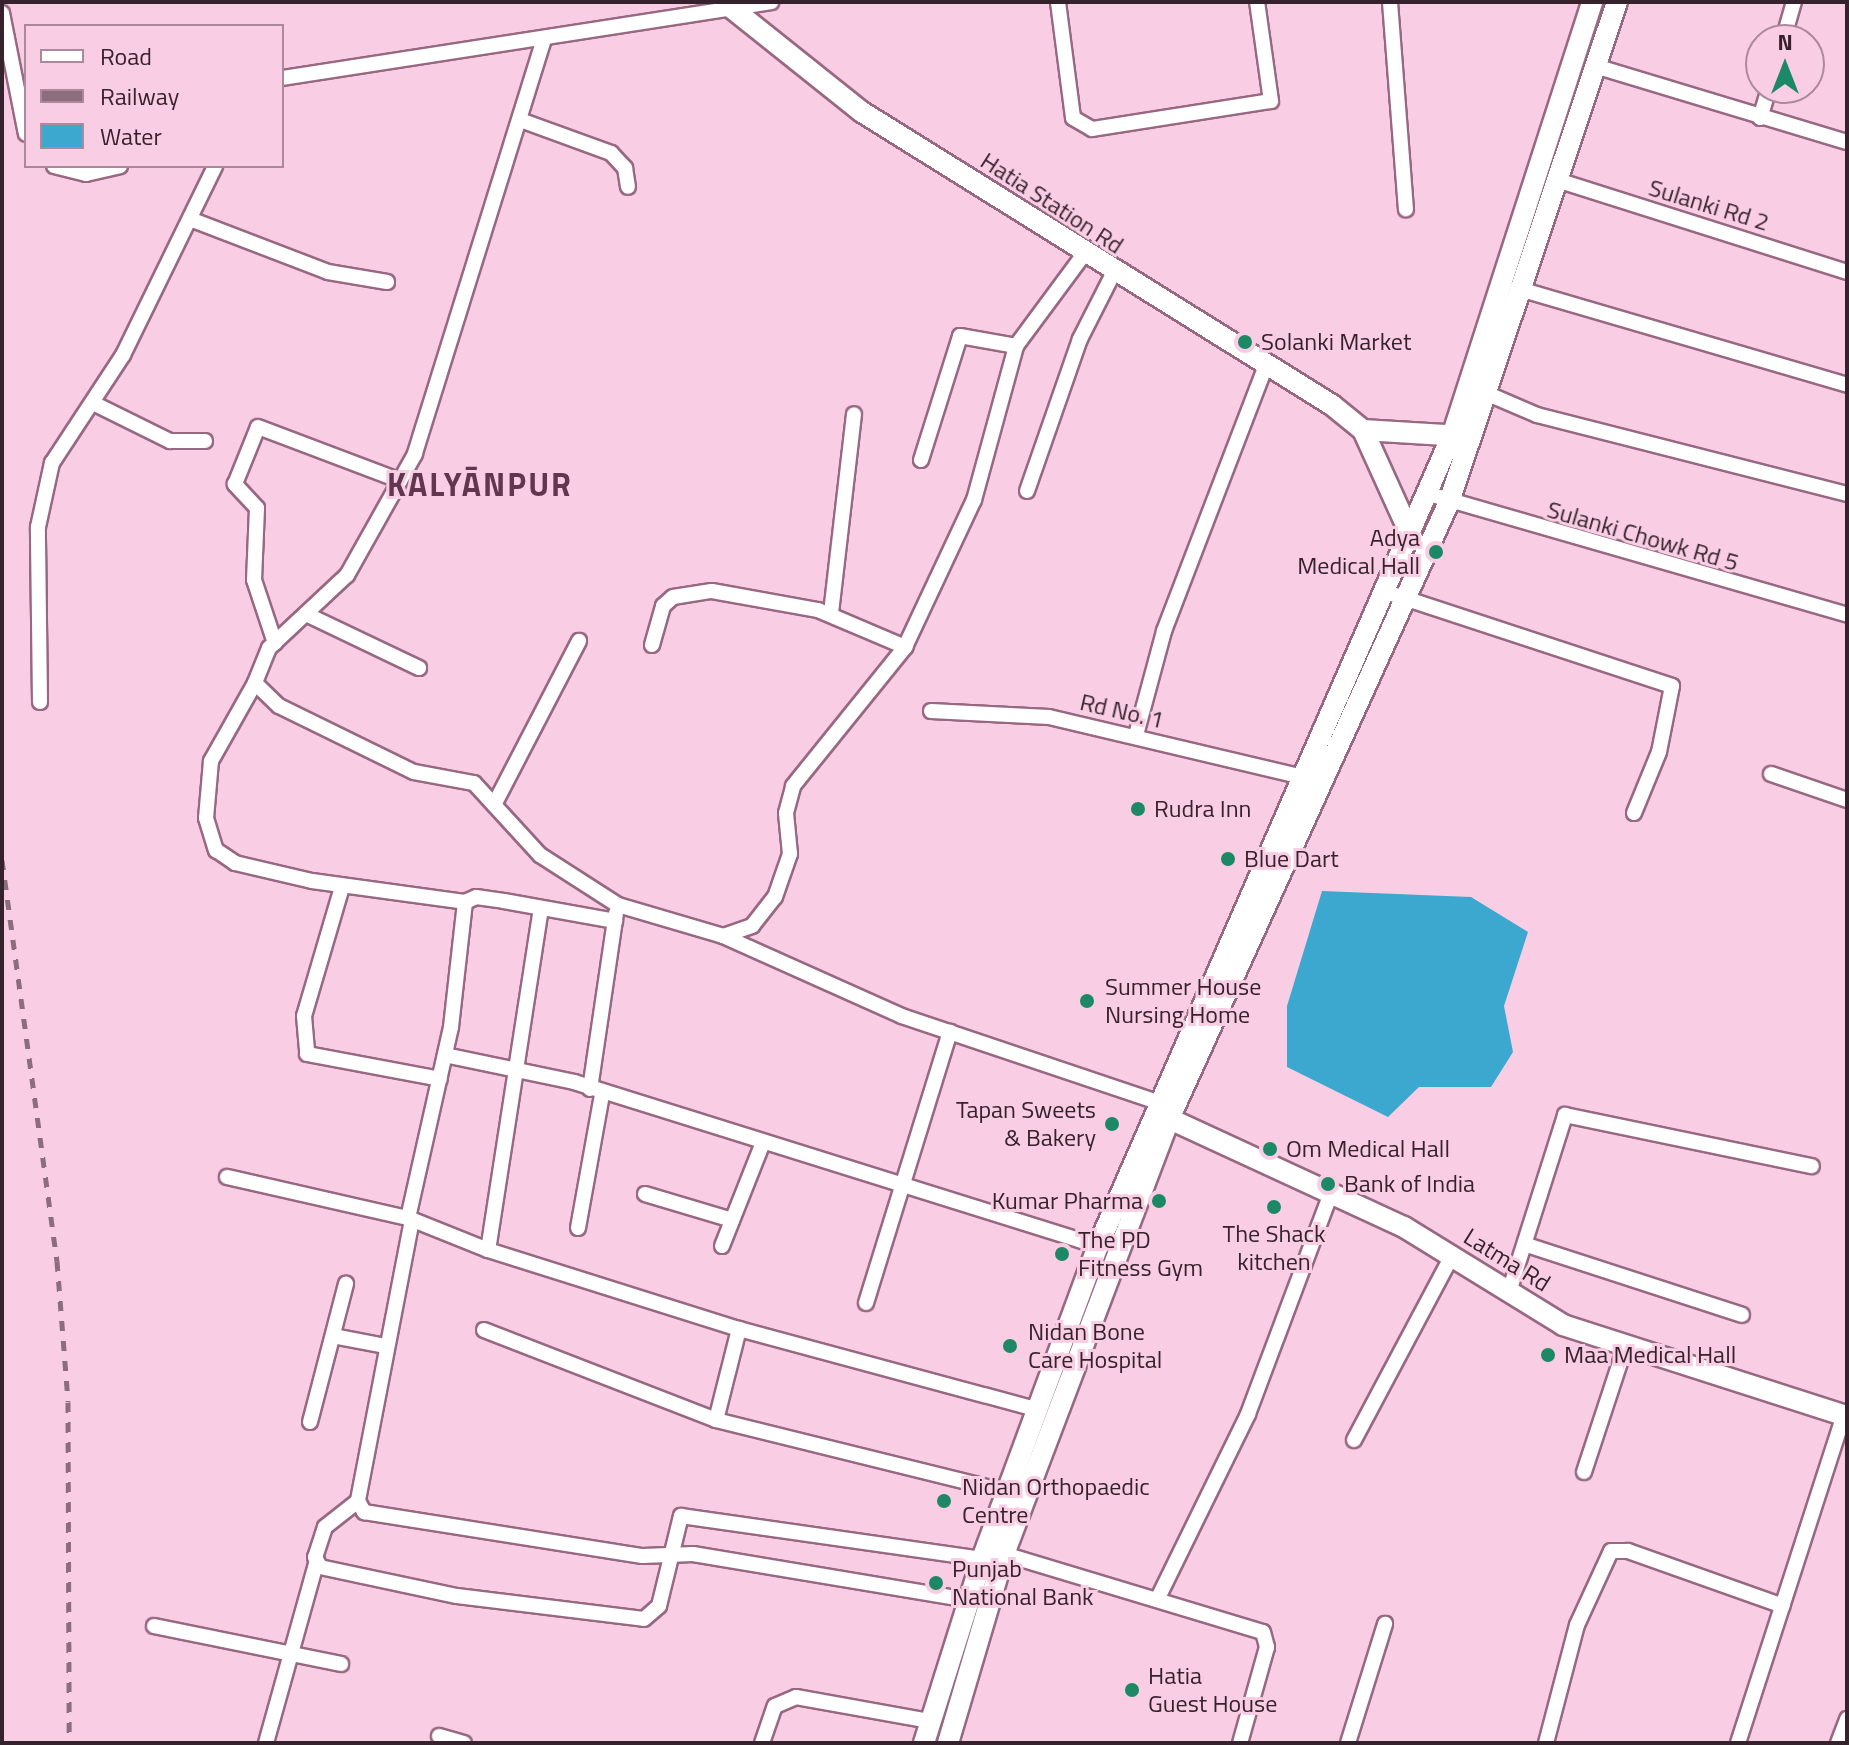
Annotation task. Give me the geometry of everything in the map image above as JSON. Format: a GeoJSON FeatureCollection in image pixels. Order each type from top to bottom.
{"type":"FeatureCollection","features":[{"type":"Feature","properties":{"kind":"main road"},"geometry":{"type":"LineString","coordinates":[[924,1743],[929,1721],[1004,1554],[1160,1111],[1299,776],[1396,595],[1428,548],[1449,502],[1462,436],[1592,2]]}},
{"type":"Feature","properties":{"kind":"main road"},"geometry":{"type":"LineString","coordinates":[[948,1743],[967,1639],[969,1600],[1035,1409],[1098,1246],[1396,595],[1409,538],[1429,494],[1488,394],[1617,2]]}},
{"type":"Feature","properties":{"kind":"main road","name":"Hatia Station Rd"},"geometry":{"type":"LineString","coordinates":[[730,8],[862,112],[1113,274],[1266,365],[1363,430]]}},
{"type":"Feature","properties":{"kind":"main road"},"geometry":{"type":"LineString","coordinates":[[1428,548],[1409,538],[1363,430],[1462,436]]}},
{"type":"Feature","properties":{"kind":"main road","name":"Latma Rd"},"geometry":{"type":"LineString","coordinates":[[1160,1111],[1331,1193],[1452,1256],[1563,1325],[1845,1416]]}},
{"type":"Feature","properties":{"kind":"street"},"geometry":{"type":"LineString","coordinates":[[284,78],[771,2]]}},
{"type":"Feature","properties":{"kind":"street"},"geometry":{"type":"LineString","coordinates":[[1058,2],[1073,118],[1092,129],[1271,101],[1257,2]]}},
{"type":"Feature","properties":{"kind":"street"},"geometry":{"type":"LineString","coordinates":[[1390,2],[1406,209]]}},
{"type":"Feature","properties":{"kind":"street"},"geometry":{"type":"LineString","coordinates":[[1788,24],[1794,2]]}},
{"type":"Feature","properties":{"kind":"street"},"geometry":{"type":"LineString","coordinates":[[2,13],[24,124]]}},
{"type":"Feature","properties":{"kind":"street"},"geometry":{"type":"LineString","coordinates":[[544,39],[523,121],[424,428],[347,575],[310,616],[275,643],[211,761],[211,845],[235,863],[342,887],[541,908],[615,921]]}},
{"type":"Feature","properties":{"kind":"street"},"geometry":{"type":"LineString","coordinates":[[1595,66],[1847,142]]}},
{"type":"Feature","properties":{"kind":"street"},"geometry":{"type":"LineString","coordinates":[[1760,118],[1764,104]]}},
{"type":"Feature","properties":{"kind":"street"},"geometry":{"type":"LineString","coordinates":[[523,121],[611,153],[625,168],[628,187]]}},
{"type":"Feature","properties":{"kind":"street"},"geometry":{"type":"LineString","coordinates":[[62,168],[86,174],[112,168]]}},
{"type":"Feature","properties":{"kind":"street"},"geometry":{"type":"LineString","coordinates":[[40,702],[43,496],[67,435],[95,404],[214,168]]}},
{"type":"Feature","properties":{"kind":"street","name":"Sulanki Rd 2"},"geometry":{"type":"LineString","coordinates":[[1557,180],[1847,272]]}},
{"type":"Feature","properties":{"kind":"street"},"geometry":{"type":"LineString","coordinates":[[190,219],[308,265],[387,282]]}},
{"type":"Feature","properties":{"kind":"street"},"geometry":{"type":"LineString","coordinates":[[723,936],[752,926],[775,897],[790,854],[786,813],[793,786],[905,647],[974,500],[1016,346],[1084,254]]}},
{"type":"Feature","properties":{"kind":"street"},"geometry":{"type":"LineString","coordinates":[[1027,491],[1080,339],[1113,274]]}},
{"type":"Feature","properties":{"kind":"street"},"geometry":{"type":"LineString","coordinates":[[1523,290],[1847,385]]}},
{"type":"Feature","properties":{"kind":"street"},"geometry":{"type":"LineString","coordinates":[[921,460],[960,336],[1016,346]]}},
{"type":"Feature","properties":{"kind":"street"},"geometry":{"type":"LineString","coordinates":[[1136,735],[1169,616],[1266,365]]}},
{"type":"Feature","properties":{"kind":"street"},"geometry":{"type":"LineString","coordinates":[[1488,394],[1537,415],[1847,494]]}},
{"type":"Feature","properties":{"kind":"street"},"geometry":{"type":"LineString","coordinates":[[95,404],[170,441],[205,441]]}},
{"type":"Feature","properties":{"kind":"street"},"geometry":{"type":"LineString","coordinates":[[831,613],[854,414]]}},
{"type":"Feature","properties":{"kind":"street"},"geometry":{"type":"LineString","coordinates":[[275,643],[254,580],[257,508],[235,484],[258,427],[398,480]]}},
{"type":"Feature","properties":{"kind":"street","name":"Sulanki Chowk Rd 5"},"geometry":{"type":"LineString","coordinates":[[1429,494],[1847,615]]}},
{"type":"Feature","properties":{"kind":"street"},"geometry":{"type":"LineString","coordinates":[[652,645],[663,606],[673,597],[712,591],[831,613],[905,647]]}},
{"type":"Feature","properties":{"kind":"street"},"geometry":{"type":"LineString","coordinates":[[1396,595],[1672,686],[1659,752],[1634,813]]}},
{"type":"Feature","properties":{"kind":"street"},"geometry":{"type":"LineString","coordinates":[[310,616],[419,668]]}},
{"type":"Feature","properties":{"kind":"street"},"geometry":{"type":"LineString","coordinates":[[494,805],[579,641]]}},
{"type":"Feature","properties":{"kind":"street"},"geometry":{"type":"LineString","coordinates":[[255,683],[279,706],[414,772],[474,783],[560,872],[618,905],[723,936],[833,990],[1160,1111]]}},
{"type":"Feature","properties":{"kind":"street","name":"Rd No. 1"},"geometry":{"type":"LineString","coordinates":[[931,711],[1049,717],[1136,735],[1299,776]]}},
{"type":"Feature","properties":{"kind":"street"},"geometry":{"type":"LineString","coordinates":[[1771,774],[1847,800]]}},
{"type":"Feature","properties":{"kind":"street"},"geometry":{"type":"LineString","coordinates":[[342,887],[304,1016],[307,1054],[440,1079]]}},
{"type":"Feature","properties":{"kind":"street"},"geometry":{"type":"LineString","coordinates":[[266,1743],[288,1654],[330,1519],[358,1501],[445,1055],[465,902]]}},
{"type":"Feature","properties":{"kind":"street"},"geometry":{"type":"LineString","coordinates":[[578,1228],[618,905]]}},
{"type":"Feature","properties":{"kind":"street"},"geometry":{"type":"LineString","coordinates":[[488,1250],[541,908]]}},
{"type":"Feature","properties":{"kind":"street"},"geometry":{"type":"LineString","coordinates":[[866,1303],[898,1185],[950,1032]]}},
{"type":"Feature","properties":{"kind":"street"},"geometry":{"type":"LineString","coordinates":[[445,1055],[518,1067],[762,1145],[1098,1246]]}},
{"type":"Feature","properties":{"kind":"street"},"geometry":{"type":"LineString","coordinates":[[1509,1292],[1527,1245],[1565,1115],[1812,1166]]}},
{"type":"Feature","properties":{"kind":"street"},"geometry":{"type":"LineString","coordinates":[[722,1246],[762,1145]]}},
{"type":"Feature","properties":{"kind":"street"},"geometry":{"type":"LineString","coordinates":[[227,1177],[410,1222],[488,1250],[739,1329],[1035,1409]]}},
{"type":"Feature","properties":{"kind":"street"},"geometry":{"type":"LineString","coordinates":[[1158,1598],[1248,1414],[1331,1193]]}},
{"type":"Feature","properties":{"kind":"street"},"geometry":{"type":"LineString","coordinates":[[645,1194],[732,1220]]}},
{"type":"Feature","properties":{"kind":"street"},"geometry":{"type":"LineString","coordinates":[[1527,1245],[1742,1315]]}},
{"type":"Feature","properties":{"kind":"street"},"geometry":{"type":"LineString","coordinates":[[1354,1440],[1452,1256]]}},
{"type":"Feature","properties":{"kind":"street"},"geometry":{"type":"LineString","coordinates":[[310,1422],[346,1284]]}},
{"type":"Feature","properties":{"kind":"street"},"geometry":{"type":"LineString","coordinates":[[716,1420],[739,1329]]}},
{"type":"Feature","properties":{"kind":"street"},"geometry":{"type":"LineString","coordinates":[[484,1330],[716,1420],[1006,1492]]}},
{"type":"Feature","properties":{"kind":"street"},"geometry":{"type":"LineString","coordinates":[[333,1336],[386,1346]]}},
{"type":"Feature","properties":{"kind":"street"},"geometry":{"type":"LineString","coordinates":[[1584,1472],[1625,1347]]}},
{"type":"Feature","properties":{"kind":"street"},"geometry":{"type":"LineString","coordinates":[[1738,1743],[1845,1416]]}},
{"type":"Feature","properties":{"kind":"street"},"geometry":{"type":"LineString","coordinates":[[358,1501],[373,1516],[671,1555],[969,1600]]}},
{"type":"Feature","properties":{"kind":"street"},"geometry":{"type":"LineString","coordinates":[[316,1564],[457,1596],[644,1619],[659,1606],[677,1521],[685,1515],[982,1559]]}},
{"type":"Feature","properties":{"kind":"street"},"geometry":{"type":"LineString","coordinates":[[1546,1743],[1577,1625],[1611,1551],[1628,1551],[1783,1606]]}},
{"type":"Feature","properties":{"kind":"street"},"geometry":{"type":"LineString","coordinates":[[1004,1554],[1255,1627],[1267,1638],[1245,1742]]}},
{"type":"Feature","properties":{"kind":"street"},"geometry":{"type":"LineString","coordinates":[[1348,1743],[1385,1624]]}},
{"type":"Feature","properties":{"kind":"street"},"geometry":{"type":"LineString","coordinates":[[154,1626],[341,1664]]}},
{"type":"Feature","properties":{"kind":"street"},"geometry":{"type":"LineString","coordinates":[[762,1743],[775,1706],[796,1697],[929,1721]]}},
{"type":"Feature","properties":{"kind":"street"},"geometry":{"type":"LineString","coordinates":[[1838,1743],[1847,1719]]}},
{"type":"Feature","properties":{"kind":"street"},"geometry":{"type":"LineString","coordinates":[[439,1736],[464,1743]]}},
{"type":"Feature","properties":{"kind":"water"},"geometry":{"type":"Polygon","coordinates":[[[1322,891],[1471,897],[1528,932],[1504,1006],[1513,1052],[1491,1087],[1419,1087],[1388,1117],[1287,1067],[1287,1006],[1322,891]]]}},
{"type":"Feature","properties":{"kind":"railway"},"geometry":{"type":"LineString","coordinates":[[2,860],[57,1261],[68,1402],[69,1743]]}},
{"type":"Feature","properties":{"kind":"place","name":"Solanki Market"},"geometry":{"type":"Point","coordinates":[1245,342]}},
{"type":"Feature","properties":{"kind":"place","name":"Adya Medical Hall"},"geometry":{"type":"Point","coordinates":[1436,552]}},
{"type":"Feature","properties":{"kind":"place","name":"Rudra Inn"},"geometry":{"type":"Point","coordinates":[1138,809]}},
{"type":"Feature","properties":{"kind":"place","name":"Blue Dart"},"geometry":{"type":"Point","coordinates":[1228,859]}},
{"type":"Feature","properties":{"kind":"place","name":"Summer House Nursing Home"},"geometry":{"type":"Point","coordinates":[1087,1001]}},
{"type":"Feature","properties":{"kind":"place","name":"Tapan Sweets & Bakery"},"geometry":{"type":"Point","coordinates":[1112,1124]}},
{"type":"Feature","properties":{"kind":"place","name":"Om Medical Hall"},"geometry":{"type":"Point","coordinates":[1270,1149]}},
{"type":"Feature","properties":{"kind":"place","name":"Bank of India"},"geometry":{"type":"Point","coordinates":[1328,1184]}},
{"type":"Feature","properties":{"kind":"place","name":"Kumar Pharma"},"geometry":{"type":"Point","coordinates":[1159,1201]}},
{"type":"Feature","properties":{"kind":"place","name":"The Shack kitchen"},"geometry":{"type":"Point","coordinates":[1274,1207]}},
{"type":"Feature","properties":{"kind":"place","name":"The PD Fitness Gym"},"geometry":{"type":"Point","coordinates":[1062,1254]}},
{"type":"Feature","properties":{"kind":"place","name":"Nidan Bone Care Hospital"},"geometry":{"type":"Point","coordinates":[1010,1346]}},
{"type":"Feature","properties":{"kind":"place","name":"Maa Medical Hall"},"geometry":{"type":"Point","coordinates":[1548,1355]}},
{"type":"Feature","properties":{"kind":"place","name":"Nidan Orthopaedic Centre"},"geometry":{"type":"Point","coordinates":[944,1501]}},
{"type":"Feature","properties":{"kind":"place","name":"Punjab National Bank"},"geometry":{"type":"Point","coordinates":[936,1583]}},
{"type":"Feature","properties":{"kind":"place","name":"Hatia Guest House"},"geometry":{"type":"Point","coordinates":[1132,1690]}},
{"type":"Feature","properties":{"kind":"district","name":"KALYĀNPUR"},"geometry":{"type":"Point","coordinates":[480,484]}}]}
